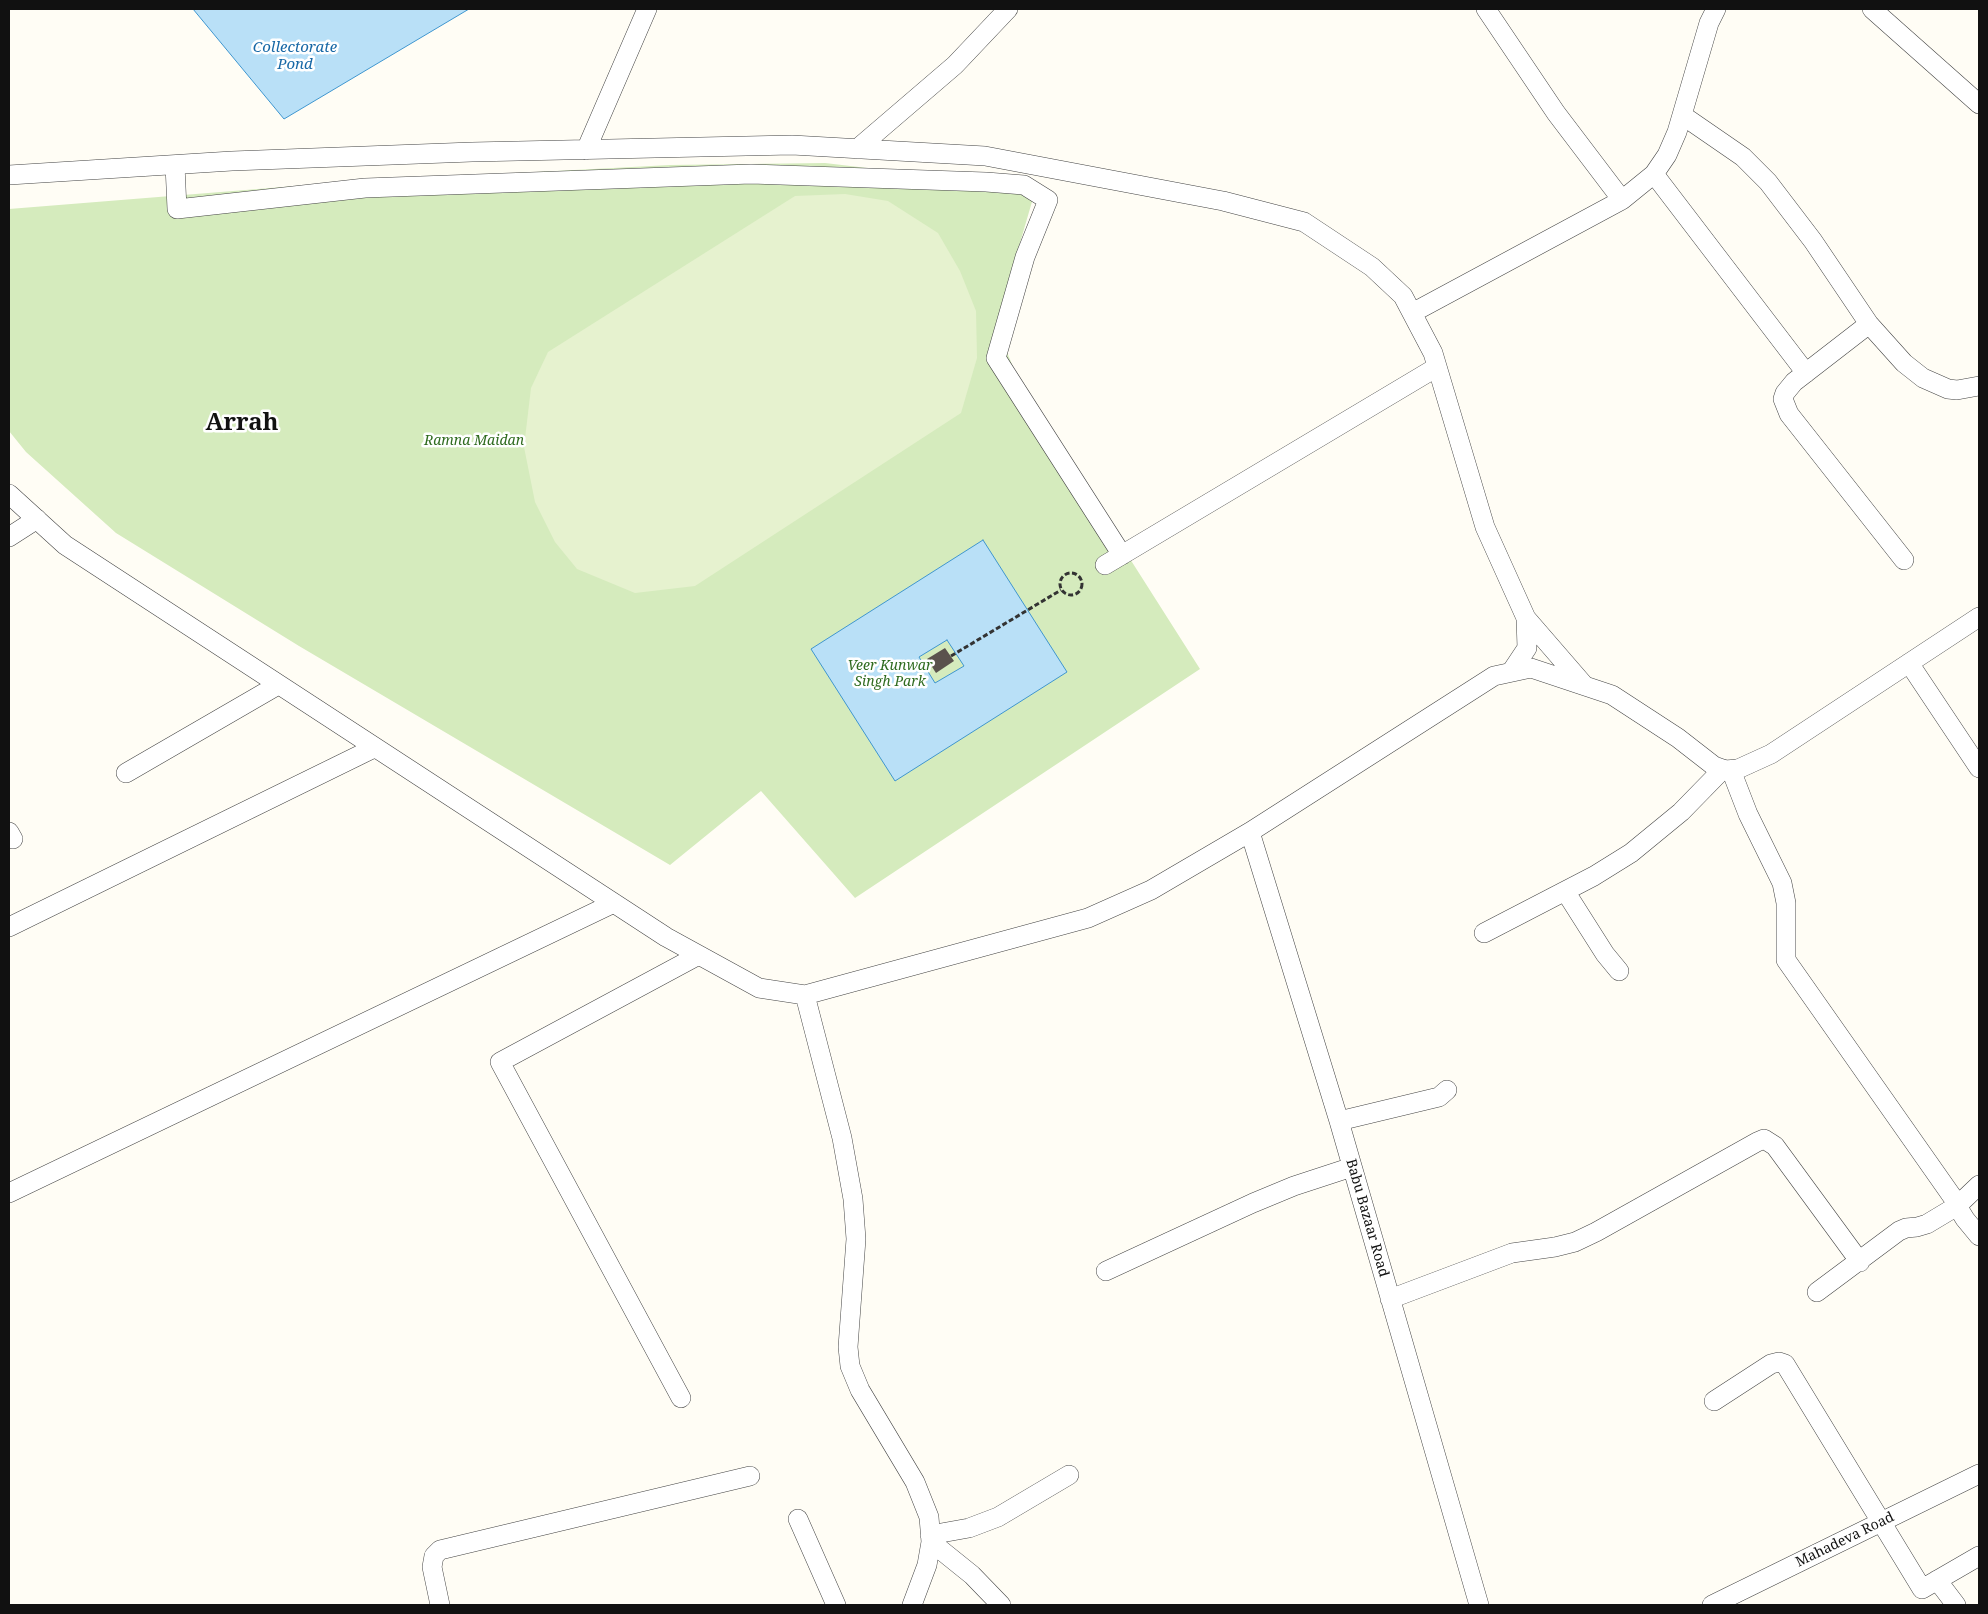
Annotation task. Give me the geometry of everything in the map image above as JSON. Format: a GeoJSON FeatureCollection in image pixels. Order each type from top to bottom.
{"type":"FeatureCollection","features":[{"type":"Feature","properties":{"kind":"street"},"geometry":{"type":"LineString","coordinates":[[586,150],[647,9]]}},
{"type":"Feature","properties":{"kind":"street"},"geometry":{"type":"LineString","coordinates":[[857,149],[955,65],[1008,9]]}},
{"type":"Feature","properties":{"kind":"street"},"geometry":{"type":"LineString","coordinates":[[1486,9],[1556,113],[1622,200]]}},
{"type":"Feature","properties":{"kind":"street"},"geometry":{"type":"LineString","coordinates":[[1412,313],[1622,200],[1654,174],[1667,155],[1682,115],[1709,23],[1716,9]]}},
{"type":"Feature","properties":{"kind":"street"},"geometry":{"type":"LineString","coordinates":[[1872,9],[1979,104]]}},
{"type":"Feature","properties":{"kind":"street"},"geometry":{"type":"LineString","coordinates":[[1682,115],[1732,148],[1756,168],[1813,241],[1869,324],[1904,363],[1923,378],[1948,389],[1957,390],[1979,386]]}},
{"type":"Feature","properties":{"kind":"street"},"geometry":{"type":"LineString","coordinates":[[9,175],[175,165],[586,150],[792,145],[985,156],[1223,201],[1304,222],[1372,267],[1403,296],[1434,353],[1485,527],[1526,618],[1585,686]]}},
{"type":"Feature","properties":{"kind":"street"},"geometry":{"type":"LineString","coordinates":[[175,165],[177,209],[364,188],[751,174],[1024,185],[1048,200],[1026,257],[996,358],[1122,554]]}},
{"type":"Feature","properties":{"kind":"street"},"geometry":{"type":"LineString","coordinates":[[1654,174],[1806,373]]}},
{"type":"Feature","properties":{"kind":"street"},"geometry":{"type":"LineString","coordinates":[[1869,324],[1794,382],[1785,393],[1783,399],[1789,414],[1904,560]]}},
{"type":"Feature","properties":{"kind":"street"},"geometry":{"type":"LineString","coordinates":[[1105,565],[1438,367]]}},
{"type":"Feature","properties":{"kind":"street"},"geometry":{"type":"LineString","coordinates":[[9,494],[65,545],[666,937],[759,988],[805,995],[1088,918],[1151,890],[1250,832],[1494,676],[1531,668],[1612,695],[1678,738],[1714,766],[1727,770],[1782,883],[1786,903],[1786,960],[1979,1236]]}},
{"type":"Feature","properties":{"kind":"street"},"geometry":{"type":"LineString","coordinates":[[9,537],[37,519]]}},
{"type":"Feature","properties":{"kind":"street"},"geometry":{"type":"LineString","coordinates":[[1484,933],[1594,876],[1631,853],[1660,830],[1727,770],[1754,763],[1771,754],[1979,617]]}},
{"type":"Feature","properties":{"kind":"street"},"geometry":{"type":"LineString","coordinates":[[1511,672],[1527,648],[1526,618]]}},
{"type":"Feature","properties":{"kind":"street"},"geometry":{"type":"LineString","coordinates":[[1910,663],[1979,768]]}},
{"type":"Feature","properties":{"kind":"street"},"geometry":{"type":"LineString","coordinates":[[126,773],[278,685]]}},
{"type":"Feature","properties":{"kind":"street"},"geometry":{"type":"LineString","coordinates":[[9,927],[374,748]]}},
{"type":"Feature","properties":{"kind":"street","name":"Babu Bazaar Road"},"geometry":{"type":"LineString","coordinates":[[1250,832],[1339,1121],[1479,1605]]}},
{"type":"Feature","properties":{"kind":"street"},"geometry":{"type":"LineString","coordinates":[[1565,891],[1605,954],[1619,971]]}},
{"type":"Feature","properties":{"kind":"street"},"geometry":{"type":"LineString","coordinates":[[9,1193],[614,903]]}},
{"type":"Feature","properties":{"kind":"street"},"geometry":{"type":"LineString","coordinates":[[681,1398],[500,1062],[699,955]]}},
{"type":"Feature","properties":{"kind":"street"},"geometry":{"type":"LineString","coordinates":[[805,995],[842,1138],[853,1199],[856,1239],[848,1347],[850,1366],[860,1390],[914,1482],[929,1517],[931,1538],[927,1565],[912,1605]]}},
{"type":"Feature","properties":{"kind":"street"},"geometry":{"type":"LineString","coordinates":[[1339,1121],[1438,1097],[1447,1090]]}},
{"type":"Feature","properties":{"kind":"street"},"geometry":{"type":"LineString","coordinates":[[1390,1299],[1512,1253],[1575,1242],[1764,1140],[1775,1146],[1860,1262]]}},
{"type":"Feature","properties":{"kind":"street"},"geometry":{"type":"LineString","coordinates":[[1106,1270],[1253,1203],[1294,1186],[1352,1167]]}},
{"type":"Feature","properties":{"kind":"street"},"geometry":{"type":"LineString","coordinates":[[1817,1292],[1860,1262],[1899,1231],[1927,1224],[1957,1206],[1979,1185]]}},
{"type":"Feature","properties":{"kind":"street"},"geometry":{"type":"LineString","coordinates":[[1714,1401],[1771,1364],[1779,1362],[1785,1364],[1922,1589],[1979,1556]]}},
{"type":"Feature","properties":{"kind":"street","name":"Mahadeva Road"},"geometry":{"type":"LineString","coordinates":[[1712,1605],[1979,1474]]}},
{"type":"Feature","properties":{"kind":"street"},"geometry":{"type":"LineString","coordinates":[[931,1538],[969,1528],[998,1517],[1069,1475]]}},
{"type":"Feature","properties":{"kind":"street"},"geometry":{"type":"LineString","coordinates":[[440,1605],[432,1567],[434,1556],[440,1550],[750,1476]]}},
{"type":"Feature","properties":{"kind":"street"},"geometry":{"type":"LineString","coordinates":[[798,1519],[836,1605]]}},
{"type":"Feature","properties":{"kind":"street"},"geometry":{"type":"LineString","coordinates":[[931,1538],[972,1575],[1001,1605]]}},
{"type":"Feature","properties":{"kind":"street"},"geometry":{"type":"LineString","coordinates":[[1938,1580],[1956,1605]]}},
{"type":"Feature","properties":{"kind":"path"},"geometry":{"type":"LineString","coordinates":[[1075,574],[1080,579],[1081,586],[1074,595],[1067,595],[1061,590],[1060,580],[1065,575],[1075,574]]}},
{"type":"Feature","properties":{"kind":"path"},"geometry":{"type":"LineString","coordinates":[[951,656],[1061,590]]}},
{"type":"Feature","properties":{"kind":"green space","name":"Ramna Maidan"},"geometry":{"type":"Polygon","coordinates":[[[825,163],[1036,188],[996,325],[1022,389],[1200,669],[855,898],[761,791],[670,865],[299,646],[116,533],[26,452],[9,431],[9,209],[345,182],[670,165],[825,163]]]}},
{"type":"Feature","properties":{"kind":"green space"},"geometry":{"type":"Polygon","coordinates":[[[845,194],[888,201],[938,233],[960,271],[976,311],[977,358],[961,413],[695,586],[635,593],[577,569],[555,542],[535,502],[524,447],[531,388],[548,352],[795,196],[845,194]]]}},
{"type":"Feature","properties":{"kind":"water","name":"Collectorate Pond"},"geometry":{"type":"Polygon","coordinates":[[[193,9],[469,9],[284,119],[193,9]]]}},
{"type":"Feature","properties":{"kind":"water"},"geometry":{"type":"Polygon","coordinates":[[[983,540],[1067,672],[895,781],[811,649],[983,540]],[[947,640],[919,657],[935,683],[964,666],[947,640]]]}},
{"type":"Feature","properties":{"kind":"building"},"geometry":{"type":"Polygon","coordinates":[[[945,648],[954,661],[936,673],[927,659],[945,648]]]}},
{"type":"Feature","properties":{"kind":"district","name":"Arrah"},"geometry":{"type":"Point","coordinates":[242,423]}},
{"type":"Feature","properties":{"kind":"park label","name":"Veer Kunwar Singh Park"},"geometry":{"type":"Point","coordinates":[890,674]}}]}
